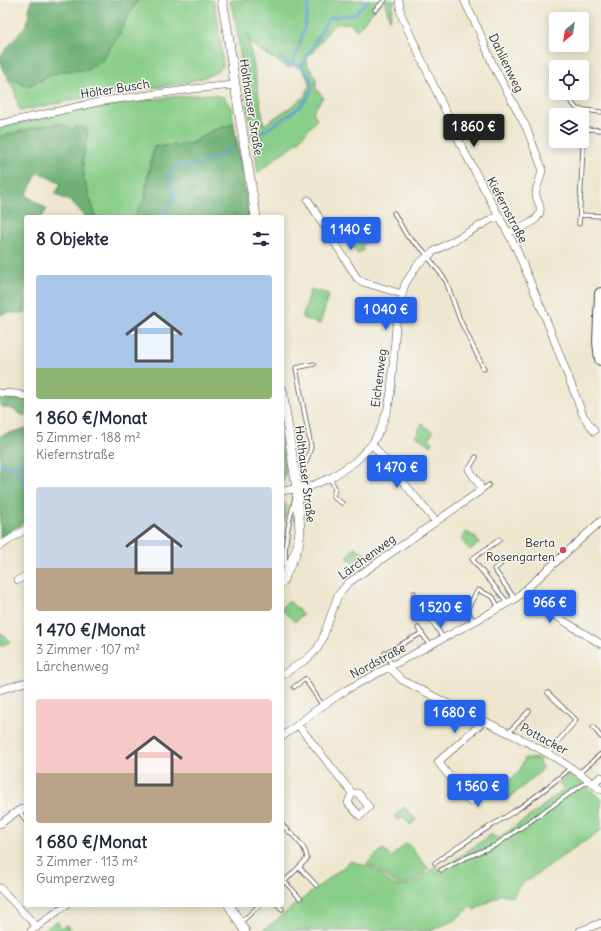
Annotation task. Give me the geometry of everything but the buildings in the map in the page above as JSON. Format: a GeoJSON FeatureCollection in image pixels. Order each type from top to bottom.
{"type":"FeatureCollection","features":[{"type":"Feature","properties":{"kind":"main road"},"geometry":{"type":"LineString","coordinates":[[601,294],[599,342],[601,359]]}},
{"type":"Feature","properties":{"kind":"street","name":"Holthauser Straße"},"geometry":{"type":"LineString","coordinates":[[222,0],[256,215]]}},
{"type":"Feature","properties":{"kind":"street","name":"Kiefernstraße"},"geometry":{"type":"LineString","coordinates":[[399,0],[401,14],[408,30],[486,194],[508,233],[538,299],[583,415],[594,431]]}},
{"type":"Feature","properties":{"kind":"street","name":"Dahlienweg"},"geometry":{"type":"LineString","coordinates":[[464,0],[494,65],[526,127],[542,168],[536,193],[540,207],[539,215],[533,221],[508,233]]}},
{"type":"Feature","properties":{"kind":"street","name":"Hölter Busch"},"geometry":{"type":"LineString","coordinates":[[0,124],[103,101],[235,85]]}},
{"type":"Feature","properties":{"kind":"street"},"geometry":{"type":"LineString","coordinates":[[308,200],[357,278],[363,282],[402,294]]}},
{"type":"Feature","properties":{"kind":"street","name":"Eichenweg"},"geometry":{"type":"LineString","coordinates":[[284,491],[311,486],[330,478],[356,461],[372,444],[381,428],[388,408],[391,391],[397,313],[405,284],[412,271],[439,248],[499,215]]}},
{"type":"Feature","properties":{"kind":"street"},"geometry":{"type":"LineString","coordinates":[[0,393],[18,394],[24,396]]}},
{"type":"Feature","properties":{"kind":"street","name":"Holthauser Straße"},"geometry":{"type":"LineString","coordinates":[[284,404],[297,489],[300,530],[298,546],[284,578]]}},
{"type":"Feature","properties":{"kind":"street"},"geometry":{"type":"LineString","coordinates":[[372,444],[436,522]]}},
{"type":"Feature","properties":{"kind":"street"},"geometry":{"type":"LineString","coordinates":[[469,469],[480,486],[480,491]]}},
{"type":"Feature","properties":{"kind":"street","name":"Lärchenweg"},"geometry":{"type":"LineString","coordinates":[[284,674],[307,659],[317,649],[322,640],[338,595],[348,583],[480,491]]}},
{"type":"Feature","properties":{"kind":"street","name":"Nordstraße"},"geometry":{"type":"LineString","coordinates":[[284,736],[346,690],[515,599],[601,521]]}},
{"type":"Feature","properties":{"kind":"street"},"geometry":{"type":"LineString","coordinates":[[0,546],[24,531]]}},
{"type":"Feature","properties":{"kind":"street"},"geometry":{"type":"LineString","coordinates":[[18,580],[24,577]]}},
{"type":"Feature","properties":{"kind":"street"},"geometry":{"type":"LineString","coordinates":[[523,593],[530,600],[601,644]]}},
{"type":"Feature","properties":{"kind":"street","name":"Pottacker"},"geometry":{"type":"LineString","coordinates":[[390,666],[402,680],[548,753],[572,767],[601,790]]}},
{"type":"Feature","properties":{"kind":"street"},"geometry":{"type":"LineString","coordinates":[[0,690],[24,683]]}},
{"type":"Feature","properties":{"kind":"street"},"geometry":{"type":"LineString","coordinates":[[460,789],[438,762],[484,721]]}},
{"type":"Feature","properties":{"kind":"street"},"geometry":{"type":"LineString","coordinates":[[298,725],[352,793]]}},
{"type":"Feature","properties":{"kind":"street"},"geometry":{"type":"LineString","coordinates":[[591,782],[601,777]]}},
{"type":"Feature","properties":{"kind":"street"},"geometry":{"type":"LineString","coordinates":[[0,824],[19,810],[24,809]]}},
{"type":"Feature","properties":{"kind":"street"},"geometry":{"type":"LineString","coordinates":[[0,888],[34,929],[63,907]]}},
{"type":"Feature","properties":{"kind":"street"},"geometry":{"type":"LineString","coordinates":[[230,907],[242,927]]}},
{"type":"Feature","properties":{"kind":"street"},"geometry":{"type":"LineString","coordinates":[[580,931],[601,923]]}},
{"type":"Feature","properties":{"kind":"lane"},"geometry":{"type":"LineString","coordinates":[[375,10],[385,0]]}},
{"type":"Feature","properties":{"kind":"lane"},"geometry":{"type":"LineString","coordinates":[[569,100],[577,110],[601,112]]}},
{"type":"Feature","properties":{"kind":"lane"},"geometry":{"type":"LineString","coordinates":[[579,224],[584,129],[601,130]]}},
{"type":"Feature","properties":{"kind":"lane"},"geometry":{"type":"LineString","coordinates":[[394,213],[407,236],[428,256],[448,284],[458,316],[484,369]]}},
{"type":"Feature","properties":{"kind":"lane"},"geometry":{"type":"LineString","coordinates":[[580,214],[601,216]]}},
{"type":"Feature","properties":{"kind":"lane"},"geometry":{"type":"LineString","coordinates":[[295,479],[307,460],[311,447],[296,368],[314,364]]}},
{"type":"Feature","properties":{"kind":"lane"},"geometry":{"type":"LineString","coordinates":[[469,469],[476,457]]}},
{"type":"Feature","properties":{"kind":"lane"},"geometry":{"type":"LineString","coordinates":[[330,478],[335,488],[333,497],[342,503]]}},
{"type":"Feature","properties":{"kind":"lane"},"geometry":{"type":"LineString","coordinates":[[480,491],[489,485]]}},
{"type":"Feature","properties":{"kind":"lane"},"geometry":{"type":"LineString","coordinates":[[284,578],[286,537],[297,489]]}},
{"type":"Feature","properties":{"kind":"lane"},"geometry":{"type":"LineString","coordinates":[[499,540],[472,559],[508,603]]}},
{"type":"Feature","properties":{"kind":"lane"},"geometry":{"type":"LineString","coordinates":[[500,565],[494,569],[515,599]]}},
{"type":"Feature","properties":{"kind":"lane"},"geometry":{"type":"LineString","coordinates":[[474,622],[467,609],[478,590],[493,598],[499,608]]}},
{"type":"Feature","properties":{"kind":"lane"},"geometry":{"type":"LineString","coordinates":[[414,593],[443,638]]}},
{"type":"Feature","properties":{"kind":"lane"},"geometry":{"type":"LineString","coordinates":[[418,628],[430,645]]}},
{"type":"Feature","properties":{"kind":"lane"},"geometry":{"type":"LineString","coordinates":[[390,666],[385,653],[422,633]]}},
{"type":"Feature","properties":{"kind":"lane"},"geometry":{"type":"LineString","coordinates":[[294,686],[305,680],[323,706]]}},
{"type":"Feature","properties":{"kind":"lane"},"geometry":{"type":"LineString","coordinates":[[548,692],[576,720],[548,753]]}},
{"type":"Feature","properties":{"kind":"lane"},"geometry":{"type":"LineString","coordinates":[[508,733],[529,711]]}},
{"type":"Feature","properties":{"kind":"lane"},"geometry":{"type":"LineString","coordinates":[[593,727],[601,737]]}},
{"type":"Feature","properties":{"kind":"lane"},"geometry":{"type":"LineString","coordinates":[[579,773],[601,754]]}},
{"type":"Feature","properties":{"kind":"lane"},"geometry":{"type":"LineString","coordinates":[[435,863],[472,837],[520,808],[544,791],[572,767]]}},
{"type":"Feature","properties":{"kind":"lane"},"geometry":{"type":"LineString","coordinates":[[441,870],[496,845],[591,782]]}},
{"type":"Feature","properties":{"kind":"lane"},"geometry":{"type":"LineString","coordinates":[[19,810],[24,818]]}},
{"type":"Feature","properties":{"kind":"lane"},"geometry":{"type":"LineString","coordinates":[[284,827],[307,854],[307,859],[284,882]]}},
{"type":"Feature","properties":{"kind":"lane"},"geometry":{"type":"LineString","coordinates":[[299,867],[316,885]]}},
{"type":"Feature","properties":{"kind":"lane"},"geometry":{"type":"LineString","coordinates":[[284,884],[300,898]]}},
{"type":"Feature","properties":{"kind":"lane"},"geometry":{"type":"LineString","coordinates":[[242,927],[258,907]]}},
{"type":"Feature","properties":{"kind":"green space"},"geometry":{"type":"Polygon","coordinates":[[[31,0],[137,0],[117,38],[101,62],[87,70],[61,71],[28,86],[13,79],[5,73],[2,69],[0,57],[27,24],[31,0]]]}},
{"type":"Feature","properties":{"kind":"green space"},"geometry":{"type":"Polygon","coordinates":[[[137,0],[213,0],[218,20],[223,66],[204,78],[189,82],[104,94],[20,111],[14,89],[7,77],[28,86],[61,71],[87,70],[101,62],[117,38],[137,0]]]}},
{"type":"Feature","properties":{"kind":"green space"},"geometry":{"type":"Polygon","coordinates":[[[230,0],[383,0],[357,30],[349,23],[334,24],[312,53],[310,52],[306,63],[316,78],[316,89],[323,97],[313,112],[317,119],[298,142],[258,173],[236,25],[230,0]],[[248,34],[264,125],[306,95],[310,83],[299,63],[288,68],[251,44],[248,34]]]}},
{"type":"Feature","properties":{"kind":"green space"},"geometry":{"type":"Polygon","coordinates":[[[384,0],[394,0],[390,20],[384,0]]]}},
{"type":"Feature","properties":{"kind":"green space"},"geometry":{"type":"Polygon","coordinates":[[[208,94],[224,97],[231,108],[234,124],[211,131],[192,143],[154,147],[147,178],[145,199],[232,138],[237,140],[250,215],[142,215],[138,210],[135,215],[95,215],[84,180],[83,160],[88,130],[77,126],[72,130],[61,123],[0,136],[0,128],[103,106],[208,94]]]}},
{"type":"Feature","properties":{"kind":"green space"},"geometry":{"type":"Polygon","coordinates":[[[62,123],[72,130],[77,126],[88,130],[83,160],[84,180],[95,215],[84,215],[73,203],[55,194],[61,184],[38,172],[26,195],[47,209],[43,215],[24,215],[24,313],[7,313],[0,315],[0,136],[62,123]]]}},
{"type":"Feature","properties":{"kind":"green space"},"geometry":{"type":"Polygon","coordinates":[[[234,124],[248,215],[135,215],[145,198],[154,147],[192,143],[211,131],[234,124]]]}},
{"type":"Feature","properties":{"kind":"green space"},"geometry":{"type":"Polygon","coordinates":[[[359,227],[368,242],[361,246],[364,250],[357,254],[346,235],[359,227]]]}},
{"type":"Feature","properties":{"kind":"green space"},"geometry":{"type":"Polygon","coordinates":[[[311,289],[329,294],[320,324],[302,318],[311,289]]]}},
{"type":"Feature","properties":{"kind":"green space"},"geometry":{"type":"Polygon","coordinates":[[[6,394],[24,398],[24,416],[12,409],[0,406],[0,395],[6,394]]]}},
{"type":"Feature","properties":{"kind":"green space"},"geometry":{"type":"Polygon","coordinates":[[[422,424],[433,432],[429,438],[433,443],[431,446],[416,436],[422,424]]]}},
{"type":"Feature","properties":{"kind":"green space"},"geometry":{"type":"Polygon","coordinates":[[[24,429],[24,522],[0,538],[0,436],[24,429]]]}},
{"type":"Feature","properties":{"kind":"green space"},"geometry":{"type":"Polygon","coordinates":[[[284,449],[285,455],[286,472],[284,478],[284,449]]]}},
{"type":"Feature","properties":{"kind":"green space"},"geometry":{"type":"Polygon","coordinates":[[[284,503],[287,506],[284,520],[284,503]]]}},
{"type":"Feature","properties":{"kind":"green space"},"geometry":{"type":"Polygon","coordinates":[[[466,532],[475,537],[479,543],[470,550],[461,540],[466,532]]]}},
{"type":"Feature","properties":{"kind":"green space"},"geometry":{"type":"Polygon","coordinates":[[[354,547],[366,554],[360,565],[347,558],[354,547]]]}},
{"type":"Feature","properties":{"kind":"green space"},"geometry":{"type":"Polygon","coordinates":[[[289,601],[303,614],[295,622],[284,612],[284,605],[289,601]]]}},
{"type":"Feature","properties":{"kind":"green space"},"geometry":{"type":"Polygon","coordinates":[[[0,632],[10,642],[0,646],[0,632]]]}},
{"type":"Feature","properties":{"kind":"green space"},"geometry":{"type":"Polygon","coordinates":[[[525,758],[540,759],[539,764],[543,767],[540,772],[507,800],[498,790],[519,772],[525,758]]]}},
{"type":"Feature","properties":{"kind":"green space"},"geometry":{"type":"Polygon","coordinates":[[[570,774],[601,799],[601,830],[519,886],[513,897],[502,894],[474,910],[471,907],[453,921],[430,931],[262,931],[351,861],[375,870],[392,884],[398,886],[404,886],[416,881],[436,866],[439,870],[443,868],[492,834],[497,839],[537,811],[564,789],[558,783],[570,774]]]}},
{"type":"Feature","properties":{"kind":"green space"},"geometry":{"type":"Polygon","coordinates":[[[405,807],[416,820],[410,825],[403,817],[398,821],[394,816],[405,807]]]}},
{"type":"Feature","properties":{"kind":"green space"},"geometry":{"type":"Polygon","coordinates":[[[407,843],[429,869],[411,882],[401,884],[392,881],[377,869],[366,864],[383,849],[391,857],[407,843]]]}},
{"type":"Feature","properties":{"kind":"green space"},"geometry":{"type":"Polygon","coordinates":[[[57,921],[61,928],[67,925],[70,931],[43,931],[57,921]]]}},
{"type":"Feature","properties":{"kind":"waterway"},"geometry":{"type":"LineString","coordinates":[[293,63],[299,48],[307,17],[309,0]]}},
{"type":"Feature","properties":{"kind":"waterway"},"geometry":{"type":"LineString","coordinates":[[257,135],[292,113],[307,98],[311,90],[312,82],[301,67],[329,18],[355,14],[368,0]]}},
{"type":"Feature","properties":{"kind":"waterway"},"geometry":{"type":"LineString","coordinates":[[280,56],[287,64],[293,63],[296,66],[301,67]]}},
{"type":"Feature","properties":{"kind":"waterway"},"geometry":{"type":"LineString","coordinates":[[162,215],[175,199],[169,178],[173,168],[181,164],[189,168],[197,166],[232,149]]}},
{"type":"Feature","properties":{"kind":"waterway"},"geometry":{"type":"LineString","coordinates":[[0,465],[12,466],[24,463]]}},
{"type":"Feature","properties":{"kind":"waterway"},"geometry":{"type":"LineString","coordinates":[[12,466],[24,481]]}},
{"type":"Feature","properties":{"kind":"place","name":"Berta Rosengarten"},"geometry":{"type":"Point","coordinates":[563,550]}}]}
